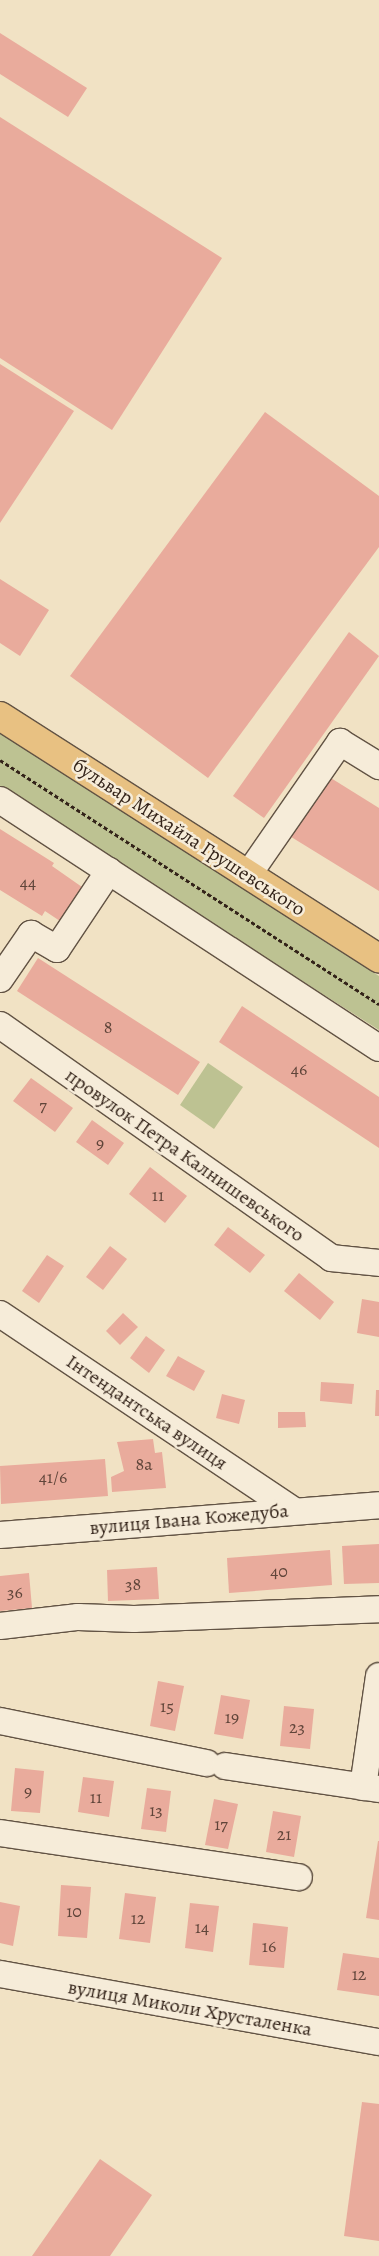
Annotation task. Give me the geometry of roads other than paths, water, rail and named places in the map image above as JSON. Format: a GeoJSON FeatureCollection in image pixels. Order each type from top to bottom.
{"type":"FeatureCollection","features":[{"type":"Feature","properties":{"kind":"main road","name":"бульвар Михайла Грушевського"},"geometry":{"type":"LineString","coordinates":[[0,716],[379,958]]}},
{"type":"Feature","properties":{"kind":"street"},"geometry":{"type":"LineString","coordinates":[[248,875],[340,742],[379,766]]}},
{"type":"Feature","properties":{"kind":"street"},"geometry":{"type":"LineString","coordinates":[[0,800],[379,1048]]}},
{"type":"Feature","properties":{"kind":"street"},"geometry":{"type":"LineString","coordinates":[[0,979],[31,934],[56,949],[109,872]]}},
{"type":"Feature","properties":{"kind":"street","name":"провулок Петра Калнишевського"},"geometry":{"type":"LineString","coordinates":[[0,1025],[331,1258],[379,1263]]}},
{"type":"Feature","properties":{"kind":"street","name":"Інтендантська вулиця"},"geometry":{"type":"LineString","coordinates":[[0,1314],[293,1510]]}},
{"type":"Feature","properties":{"kind":"street","name":"вулиця Івана Кожедуба"},"geometry":{"type":"LineString","coordinates":[[0,1535],[379,1504]]}},
{"type":"Feature","properties":{"kind":"street"},"geometry":{"type":"LineString","coordinates":[[0,1626],[78,1617],[134,1619],[379,1609]]}},
{"type":"Feature","properties":{"kind":"street"},"geometry":{"type":"LineString","coordinates":[[0,1721],[216,1764],[371,1788],[379,1676]]}},
{"type":"Feature","properties":{"kind":"street"},"geometry":{"type":"LineString","coordinates":[[0,1833],[299,1877]]}},
{"type":"Feature","properties":{"kind":"street","name":"вулиця Миколи Хрусталенка"},"geometry":{"type":"LineString","coordinates":[[0,1974],[379,2042]]}}]}
